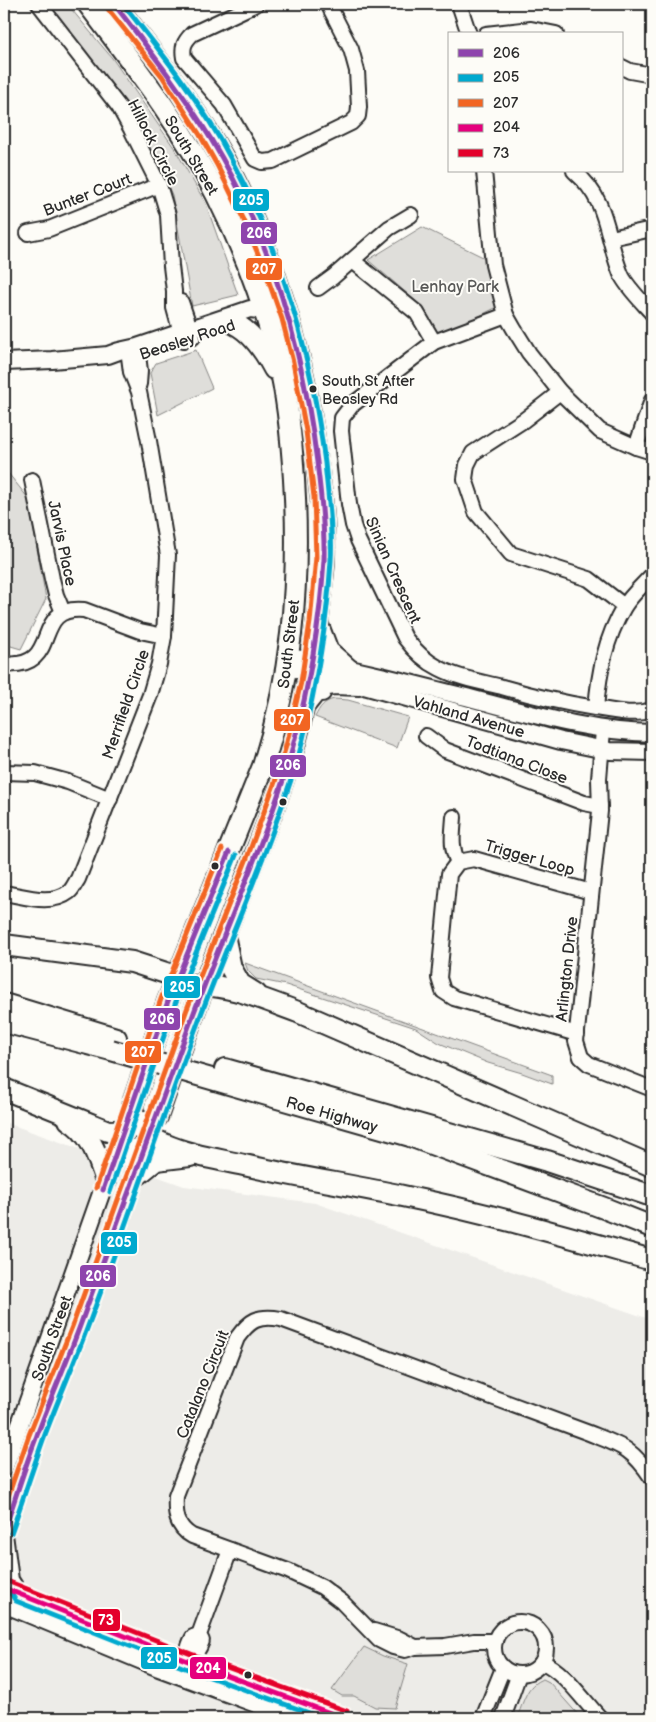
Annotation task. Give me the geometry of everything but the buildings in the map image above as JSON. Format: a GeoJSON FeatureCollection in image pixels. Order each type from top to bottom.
{"type":"FeatureCollection","features":[{"type":"Feature","properties":{"kind":"highway","name":"South Street"},"geometry":{"type":"LineString","coordinates":[[88,4],[188,143],[216,194],[242,249],[264,310],[284,386],[293,439],[297,550],[294,608],[288,662],[278,714],[263,766],[190,947],[190,983],[194,1012],[157,1117],[137,1131],[132,1106],[168,1001],[190,983],[224,936],[282,784],[304,706],[317,623],[324,557],[321,496],[314,430],[300,360],[282,293],[250,215],[224,161],[168,72],[114,4]]}},
{"type":"Feature","properties":{"kind":"highway"},"geometry":{"type":"LineString","coordinates":[[235,324],[247,331],[259,346],[284,386]]}},
{"type":"Feature","properties":{"kind":"highway"},"geometry":{"type":"LineString","coordinates":[[304,706],[316,691],[321,691],[323,686],[335,684],[353,677],[328,650],[317,623]]}},
{"type":"Feature","properties":{"kind":"highway"},"geometry":{"type":"LineString","coordinates":[[224,936],[231,968],[240,984],[263,999]]}},
{"type":"Feature","properties":{"kind":"highway"},"geometry":{"type":"LineString","coordinates":[[4,945],[132,962],[190,983],[220,987],[263,999],[358,1037],[652,1166]]}},
{"type":"Feature","properties":{"kind":"highway"},"geometry":{"type":"LineString","coordinates":[[132,962],[167,958],[190,947]]}},
{"type":"Feature","properties":{"kind":"highway","name":"Roe Highway"},"geometry":{"type":"LineString","coordinates":[[4,1004],[114,1044],[410,1136],[604,1208],[652,1228]]}},
{"type":"Feature","properties":{"kind":"highway","name":"Roe Highway"},"geometry":{"type":"LineString","coordinates":[[4,1022],[114,1044]]}},
{"type":"Feature","properties":{"kind":"highway","name":"Roe Highway"},"geometry":{"type":"LineString","coordinates":[[196,1068],[548,1161],[652,1196]]}},
{"type":"Feature","properties":{"kind":"highway"},"geometry":{"type":"LineString","coordinates":[[4,1089],[54,1111],[108,1131],[137,1131],[162,1143],[197,1155],[406,1196],[559,1234],[652,1260]]}},
{"type":"Feature","properties":{"kind":"highway"},"geometry":{"type":"LineString","coordinates":[[54,1111],[86,1134],[93,1145],[106,1181]]}},
{"type":"Feature","properties":{"kind":"highway"},"geometry":{"type":"LineString","coordinates":[[135,1177],[156,1160],[197,1155]]}},
{"type":"Feature","properties":{"kind":"main road"},"geometry":{"type":"LineString","coordinates":[[250,215],[252,244],[269,293],[268,302],[264,310],[274,312],[292,330]]}},
{"type":"Feature","properties":{"kind":"main road","name":"Beasley Road"},"geometry":{"type":"LineString","coordinates":[[187,335],[250,309],[264,310]]}},
{"type":"Feature","properties":{"kind":"main road","name":"Beasley Road"},"geometry":{"type":"LineString","coordinates":[[4,362],[108,355],[120,359],[133,352],[187,335],[235,324],[254,317],[264,310]]}},
{"type":"Feature","properties":{"kind":"main road","name":"Vahland Avenue"},"geometry":{"type":"LineString","coordinates":[[288,662],[607,731],[652,733]]}},
{"type":"Feature","properties":{"kind":"main road","name":"Vahland Avenue"},"geometry":{"type":"LineString","coordinates":[[353,677],[551,739],[606,750],[652,752]]}},
{"type":"Feature","properties":{"kind":"main road","name":"South Street"},"geometry":{"type":"LineString","coordinates":[[4,1532],[36,1437],[80,1327],[135,1177],[137,1131]]}},
{"type":"Feature","properties":{"kind":"main road","name":"South Street"},"geometry":{"type":"LineString","coordinates":[[4,1469],[106,1181],[137,1131]]}},
{"type":"Feature","properties":{"kind":"main road"},"geometry":{"type":"LineString","coordinates":[[4,1532],[11,1591],[316,1713],[344,1718]]}},
{"type":"Feature","properties":{"kind":"main road"},"geometry":{"type":"LineString","coordinates":[[4,1604],[171,1672],[294,1718]]}},
{"type":"Feature","properties":{"kind":"main road"},"geometry":{"type":"LineString","coordinates":[[4,1615],[29,1614]]}},
{"type":"Feature","properties":{"kind":"street","name":"Hillock Circle"},"geometry":{"type":"LineString","coordinates":[[39,4],[119,107],[159,185],[168,215],[174,308],[187,335]]}},
{"type":"Feature","properties":{"kind":"street"},"geometry":{"type":"LineString","coordinates":[[256,4],[192,34],[185,41],[182,50],[184,58],[224,105],[255,159],[262,162],[273,161],[351,123],[358,116],[357,71],[353,56],[328,4]]}},
{"type":"Feature","properties":{"kind":"street"},"geometry":{"type":"LineString","coordinates":[[459,4],[468,32]]}},
{"type":"Feature","properties":{"kind":"street"},"geometry":{"type":"LineString","coordinates":[[504,32],[531,29],[546,32]]}},
{"type":"Feature","properties":{"kind":"street"},"geometry":{"type":"LineString","coordinates":[[624,68],[630,71],[652,74]]}},
{"type":"Feature","properties":{"kind":"street"},"geometry":{"type":"LineString","coordinates":[[484,172],[494,265],[506,315],[530,354],[560,392],[600,431],[652,452]]}},
{"type":"Feature","properties":{"kind":"street"},"geometry":{"type":"LineString","coordinates":[[575,172],[596,196],[603,212],[622,276],[652,313]]}},
{"type":"Feature","properties":{"kind":"street","name":"Bunter Court"},"geometry":{"type":"LineString","coordinates":[[28,233],[49,229],[159,185]]}},
{"type":"Feature","properties":{"kind":"street"},"geometry":{"type":"LineString","coordinates":[[318,288],[353,261],[389,228],[411,216]]}},
{"type":"Feature","properties":{"kind":"street"},"geometry":{"type":"LineString","coordinates":[[611,238],[652,229]]}},
{"type":"Feature","properties":{"kind":"street"},"geometry":{"type":"LineString","coordinates":[[353,261],[417,313],[434,342]]}},
{"type":"Feature","properties":{"kind":"street","name":"Sinian Crescent"},"geometry":{"type":"LineString","coordinates":[[506,315],[434,342],[352,405],[342,418],[340,431],[349,504],[358,540],[405,638],[412,648],[431,664],[466,678],[558,702],[637,713],[652,710]]}},
{"type":"Feature","properties":{"kind":"street","name":"Merrifield Circle"},"geometry":{"type":"LineString","coordinates":[[4,893],[38,899],[56,899],[70,891],[78,879],[110,799],[150,695],[159,664],[164,636],[168,555],[158,490],[139,392],[140,371],[133,352]]}},
{"type":"Feature","properties":{"kind":"street"},"geometry":{"type":"LineString","coordinates":[[560,392],[524,420],[474,453],[467,465],[465,478],[476,512],[511,554],[589,579],[624,606]]}},
{"type":"Feature","properties":{"kind":"street"},"geometry":{"type":"LineString","coordinates":[[636,447],[652,400]]}},
{"type":"Feature","properties":{"kind":"street","name":"Jarvis Place"},"geometry":{"type":"LineString","coordinates":[[32,480],[52,579],[63,612]]}},
{"type":"Feature","properties":{"kind":"street"},"geometry":{"type":"LineString","coordinates":[[596,708],[598,682],[606,644],[624,606],[652,575]]}},
{"type":"Feature","properties":{"kind":"street"},"geometry":{"type":"LineString","coordinates":[[4,664],[22,664],[34,658],[41,650],[51,623],[63,612],[75,609],[84,610],[140,631],[164,636]]}},
{"type":"Feature","properties":{"kind":"street","name":"Arlington Drive"},"geometry":{"type":"LineString","coordinates":[[607,731],[606,783],[600,806],[576,1041],[581,1057],[589,1064],[652,1089]]}},
{"type":"Feature","properties":{"kind":"street","name":"Todtiana Close"},"geometry":{"type":"LineString","coordinates":[[426,736],[445,750],[584,803],[600,806]]}},
{"type":"Feature","properties":{"kind":"street"},"geometry":{"type":"LineString","coordinates":[[4,772],[35,773],[68,782],[110,799]]}},
{"type":"Feature","properties":{"kind":"street"},"geometry":{"type":"LineString","coordinates":[[454,817],[452,843],[458,862],[449,874],[439,978],[443,992],[454,998],[577,1034]]}},
{"type":"Feature","properties":{"kind":"street","name":"Trigger Loop"},"geometry":{"type":"LineString","coordinates":[[458,862],[474,859],[592,892]]}},
{"type":"Feature","properties":{"kind":"street","name":"Catalano Circuit"},"geometry":{"type":"LineString","coordinates":[[495,1641],[474,1641],[445,1646],[415,1647],[405,1650],[393,1647],[379,1640],[342,1602],[322,1587],[288,1571],[184,1532],[178,1523],[175,1511],[176,1496],[238,1338],[246,1326],[266,1316],[293,1323],[616,1443],[630,1451],[642,1462],[652,1478]]}},
{"type":"Feature","properties":{"kind":"street"},"geometry":{"type":"LineString","coordinates":[[202,1684],[188,1661],[187,1648],[192,1637],[199,1635],[230,1550]]}},
{"type":"Feature","properties":{"kind":"street"},"geometry":{"type":"LineString","coordinates":[[522,1622],[530,1624],[543,1636],[545,1654],[542,1662],[532,1671],[519,1674],[513,1673],[503,1668],[495,1655],[495,1641],[499,1633],[513,1623],[522,1622]]}},
{"type":"Feature","properties":{"kind":"street"},"geometry":{"type":"LineString","coordinates":[[171,1672],[188,1661]]}},
{"type":"Feature","properties":{"kind":"street"},"geometry":{"type":"LineString","coordinates":[[542,1662],[552,1666],[600,1718]]}},
{"type":"Feature","properties":{"kind":"street"},"geometry":{"type":"LineString","coordinates":[[483,1718],[503,1668]]}},
{"type":"Feature","properties":{"kind":"street"},"geometry":{"type":"LineString","coordinates":[[503,1718],[519,1674]]}},
{"type":"Feature","properties":{"kind":"shaded area"},"geometry":{"type":"Polygon","coordinates":[[[4,1122],[184,1186],[315,1203],[652,1320],[652,1718],[4,1718],[4,1122]]]}},
{"type":"Feature","properties":{"kind":"green space"},"geometry":{"type":"Polygon","coordinates":[[[48,4],[67,4],[112,58],[175,149],[206,204],[238,295],[192,306],[172,195],[138,123],[48,4]]]}},
{"type":"Feature","properties":{"kind":"green space","name":"Lenhay Park"},"geometry":{"type":"Polygon","coordinates":[[[422,227],[489,260],[503,304],[436,338],[424,308],[368,260],[422,227]]]}},
{"type":"Feature","properties":{"kind":"green space"},"geometry":{"type":"Polygon","coordinates":[[[196,350],[212,388],[158,415],[150,373],[156,363],[196,350]]]}},
{"type":"Feature","properties":{"kind":"green space"},"geometry":{"type":"Polygon","coordinates":[[[4,468],[28,498],[46,599],[21,649],[4,644],[4,468]]]}},
{"type":"Feature","properties":{"kind":"green space"},"geometry":{"type":"Polygon","coordinates":[[[334,699],[348,700],[408,717],[397,748],[315,717],[322,705],[334,699]]]}},
{"type":"Feature","properties":{"kind":"green space"},"geometry":{"type":"Polygon","coordinates":[[[245,963],[552,1075],[552,1084],[488,1063],[439,1043],[416,1028],[286,985],[256,979],[248,971],[245,963]]]}},
{"type":"Feature","properties":{"kind":"green space"},"geometry":{"type":"Polygon","coordinates":[[[364,1647],[383,1656],[408,1664],[395,1708],[375,1707],[354,1696],[342,1696],[332,1690],[364,1647]]]}},
{"type":"Feature","properties":{"kind":"green space"},"geometry":{"type":"Polygon","coordinates":[[[543,1679],[549,1682],[581,1718],[517,1718],[529,1690],[543,1679]]]}},
{"type":"Feature","properties":{"kind":"transit line","name":"206"},"geometry":{"type":"LineString","coordinates":[[4,1531],[47,1409],[76,1338],[193,1015],[282,785],[291,756],[309,677],[320,607],[324,560],[322,511],[311,422],[295,344],[272,268],[241,194],[222,158],[198,118],[171,79],[114,4]]}},
{"type":"Feature","properties":{"kind":"transit line","name":"205"},"geometry":{"type":"LineString","coordinates":[[11,1533],[43,1440],[83,1340],[200,1017],[257,873],[292,777],[301,747],[316,678],[324,632],[331,561],[330,512],[319,422],[303,344],[280,269],[266,232],[220,138],[181,79],[123,4]]}},
{"type":"Feature","properties":{"kind":"transit line","name":"207"},"geometry":{"type":"LineString","coordinates":[[4,1508],[29,1435],[73,1324],[187,1009],[275,782],[286,746],[301,682],[310,622],[316,557],[314,497],[306,431],[293,362],[282,319],[264,268],[243,218],[200,135],[162,76],[108,9]]}},
{"type":"Feature","properties":{"kind":"transit line","name":"207"},"geometry":{"type":"LineString","coordinates":[[96,1188],[161,999],[222,849]]}},
{"type":"Feature","properties":{"kind":"transit line","name":"206"},"geometry":{"type":"LineString","coordinates":[[103,1190],[168,1001],[229,852]]}},
{"type":"Feature","properties":{"kind":"transit line","name":"205"},"geometry":{"type":"LineString","coordinates":[[110,1192],[175,1004],[236,855]]}},
{"type":"Feature","properties":{"kind":"transit line","name":"73"},"geometry":{"type":"LineString","coordinates":[[7,1581],[191,1654],[347,1711]]}},
{"type":"Feature","properties":{"kind":"transit line","name":"205"},"geometry":{"type":"LineString","coordinates":[[4,1584],[16,1601],[185,1668],[323,1718]]}},
{"type":"Feature","properties":{"kind":"transit line","name":"204"},"geometry":{"type":"LineString","coordinates":[[4,1588],[188,1661],[344,1718]]}},
{"type":"Feature","properties":{"kind":"place","name":"South St After Beasley Rd"},"geometry":{"type":"Point","coordinates":[313,389]}}]}
